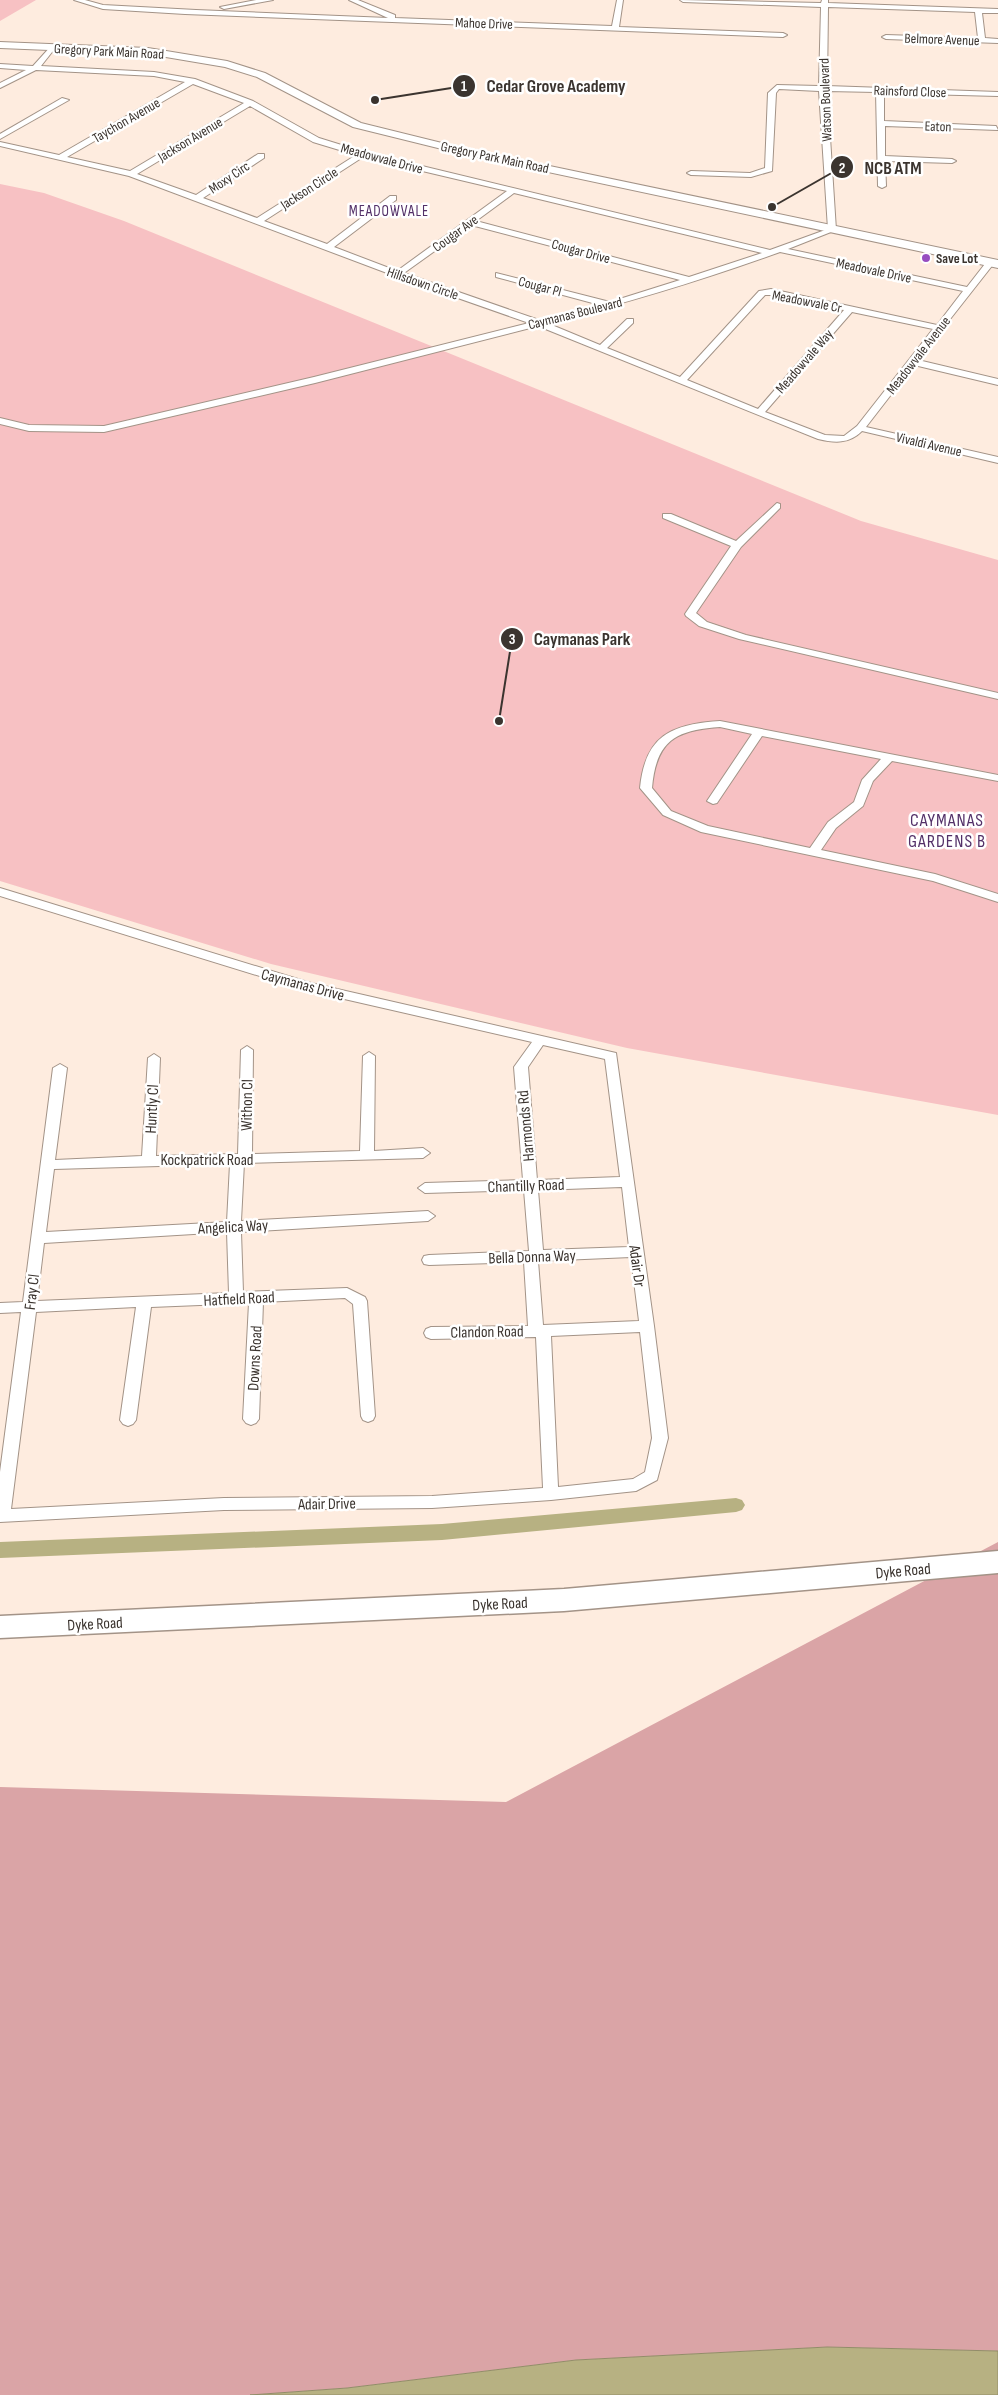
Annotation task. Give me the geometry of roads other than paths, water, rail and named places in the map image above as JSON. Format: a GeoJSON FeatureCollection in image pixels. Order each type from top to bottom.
{"type":"FeatureCollection","features":[{"type":"Feature","properties":{"kind":"main road","name":"Dyke Road"},"geometry":{"type":"LineString","coordinates":[[0,1627],[564,1600],[998,1562]]}},
{"type":"Feature","properties":{"kind":"street"},"geometry":{"type":"LineString","coordinates":[[77,0],[103,8],[185,12],[266,1]]}},
{"type":"Feature","properties":{"kind":"street"},"geometry":{"type":"LineString","coordinates":[[103,8],[117,0]]}},
{"type":"Feature","properties":{"kind":"street"},"geometry":{"type":"LineString","coordinates":[[352,0],[400,20]]}},
{"type":"Feature","properties":{"kind":"street"},"geometry":{"type":"LineString","coordinates":[[615,28],[620,0]]}},
{"type":"Feature","properties":{"kind":"street"},"geometry":{"type":"LineString","coordinates":[[683,0],[825,2],[998,11]]}},
{"type":"Feature","properties":{"kind":"street"},"geometry":{"type":"LineString","coordinates":[[266,1],[262,9],[266,16]]}},
{"type":"Feature","properties":{"kind":"street","name":"Watson Boulevard"},"geometry":{"type":"LineString","coordinates":[[825,2],[823,88],[832,230]]}},
{"type":"Feature","properties":{"kind":"street"},"geometry":{"type":"LineString","coordinates":[[354,19],[367,14],[369,7]]}},
{"type":"Feature","properties":{"kind":"street"},"geometry":{"type":"LineString","coordinates":[[978,10],[982,40]]}},
{"type":"Feature","properties":{"kind":"street","name":"Mahoe Drive"},"geometry":{"type":"LineString","coordinates":[[185,12],[783,35]]}},
{"type":"Feature","properties":{"kind":"street","name":"Belmore Avenue"},"geometry":{"type":"LineString","coordinates":[[886,37],[998,41]]}},
{"type":"Feature","properties":{"kind":"street","name":"Gregory Park Main Road"},"geometry":{"type":"LineString","coordinates":[[0,45],[148,52],[227,64],[261,75],[357,125],[450,148],[995,263]]}},
{"type":"Feature","properties":{"kind":"street"},"geometry":{"type":"LineString","coordinates":[[0,86],[36,67],[52,47]]}},
{"type":"Feature","properties":{"kind":"street","name":"Meadowvale Drive"},"geometry":{"type":"LineString","coordinates":[[0,66],[154,74],[192,81],[250,103],[316,140],[362,154],[512,191],[774,250]]}},
{"type":"Feature","properties":{"kind":"street","name":"Taychon Avenue"},"geometry":{"type":"LineString","coordinates":[[60,158],[192,81]]}},
{"type":"Feature","properties":{"kind":"street","name":"Rainsford Close"},"geometry":{"type":"LineString","coordinates":[[691,173],[751,175],[769,168],[772,93],[777,87],[998,94]]}},
{"type":"Feature","properties":{"kind":"street"},"geometry":{"type":"LineString","coordinates":[[880,90],[882,186]]}},
{"type":"Feature","properties":{"kind":"street"},"geometry":{"type":"LineString","coordinates":[[0,137],[65,100]]}},
{"type":"Feature","properties":{"kind":"street","name":"Jackson Avenue"},"geometry":{"type":"LineString","coordinates":[[131,174],[250,103]]}},
{"type":"Feature","properties":{"kind":"street","name":"Eaton"},"geometry":{"type":"LineString","coordinates":[[880,123],[996,128]]}},
{"type":"Feature","properties":{"kind":"street","name":"Hillsdown Circle"},"geometry":{"type":"LineString","coordinates":[[0,144],[131,174],[326,248],[536,322],[806,432],[840,441]]}},
{"type":"Feature","properties":{"kind":"street","name":"Jackson Circle"},"geometry":{"type":"LineString","coordinates":[[257,222],[362,154]]}},
{"type":"Feature","properties":{"kind":"street","name":"Moxy Circ"},"geometry":{"type":"LineString","coordinates":[[197,198],[261,156]]}},
{"type":"Feature","properties":{"kind":"street"},"geometry":{"type":"LineString","coordinates":[[880,158],[952,161]]}},
{"type":"Feature","properties":{"kind":"street","name":"Cougar Ave"},"geometry":{"type":"LineString","coordinates":[[398,274],[512,191]]}},
{"type":"Feature","properties":{"kind":"street"},"geometry":{"type":"LineString","coordinates":[[326,248],[394,198]]}},
{"type":"Feature","properties":{"kind":"street","name":"Cougar Drive"},"geometry":{"type":"LineString","coordinates":[[470,222],[691,280]]}},
{"type":"Feature","properties":{"kind":"street","name":"Caymanas Boulevard"},"geometry":{"type":"LineString","coordinates":[[0,421],[29,428],[104,429],[314,380],[536,322],[609,305],[691,280],[832,230]]}},
{"type":"Feature","properties":{"kind":"street","name":"Meadovale Drive"},"geometry":{"type":"LineString","coordinates":[[774,250],[970,290]]}},
{"type":"Feature","properties":{"kind":"street","name":"Meadowvale Avenue"},"geometry":{"type":"LineString","coordinates":[[840,441],[852,438],[970,290],[995,263]]}},
{"type":"Feature","properties":{"kind":"street","name":"Cougar Pl"},"geometry":{"type":"LineString","coordinates":[[499,275],[609,305]]}},
{"type":"Feature","properties":{"kind":"street","name":"Meadowvale Cr"},"geometry":{"type":"LineString","coordinates":[[680,382],[762,293],[771,292],[940,328]]}},
{"type":"Feature","properties":{"kind":"street","name":"Meadowvale Way"},"geometry":{"type":"LineString","coordinates":[[759,413],[850,309]]}},
{"type":"Feature","properties":{"kind":"street"},"geometry":{"type":"LineString","coordinates":[[601,349],[630,321]]}},
{"type":"Feature","properties":{"kind":"street"},"geometry":{"type":"LineString","coordinates":[[913,362],[998,382]]}},
{"type":"Feature","properties":{"kind":"street","name":"Vivaldi Avenue"},"geometry":{"type":"LineString","coordinates":[[860,428],[998,460]]}},
{"type":"Feature","properties":{"kind":"street"},"geometry":{"type":"LineString","coordinates":[[777,506],[737,546],[690,614],[703,624],[743,637],[998,696]]}},
{"type":"Feature","properties":{"kind":"street"},"geometry":{"type":"LineString","coordinates":[[668,516],[737,546]]}},
{"type":"Feature","properties":{"kind":"street"},"geometry":{"type":"LineString","coordinates":[[998,778],[720,724],[698,725],[684,729],[664,743],[652,756],[646,788],[667,813],[698,827],[935,878],[998,898]]}},
{"type":"Feature","properties":{"kind":"street"},"geometry":{"type":"LineString","coordinates":[[713,800],[759,732]]}},
{"type":"Feature","properties":{"kind":"street"},"geometry":{"type":"LineString","coordinates":[[814,852],[832,825],[859,804],[868,780],[889,757]]}},
{"type":"Feature","properties":{"kind":"street","name":"Caymanas Drive"},"geometry":{"type":"LineString","coordinates":[[0,892],[309,987],[611,1056]]}},
{"type":"Feature","properties":{"kind":"street","name":"Harmonds Rd"},"geometry":{"type":"LineString","coordinates":[[540,1040],[521,1067],[550,1494]]}},
{"type":"Feature","properties":{"kind":"street","name":"Withon Cl"},"geometry":{"type":"LineString","coordinates":[[236,1298],[234,1226],[241,1159],[246,1050]]}},
{"type":"Feature","properties":{"kind":"street"},"geometry":{"type":"LineString","coordinates":[[367,1156],[369,1056]]}},
{"type":"Feature","properties":{"kind":"street","name":"Adair Dr"},"geometry":{"type":"LineString","coordinates":[[611,1056],[660,1438],[652,1476]]}},
{"type":"Feature","properties":{"kind":"street","name":"Huntly Cl"},"geometry":{"type":"LineString","coordinates":[[149,1159],[154,1058]]}},
{"type":"Feature","properties":{"kind":"street","name":"Fray Cl"},"geometry":{"type":"LineString","coordinates":[[1,1516],[60,1068]]}},
{"type":"Feature","properties":{"kind":"street","name":"Kockpatrick Road"},"geometry":{"type":"LineString","coordinates":[[47,1165],[149,1159],[241,1159],[423,1153]]}},
{"type":"Feature","properties":{"kind":"street","name":"Chantilly Road"},"geometry":{"type":"LineString","coordinates":[[425,1188],[627,1182]]}},
{"type":"Feature","properties":{"kind":"street","name":"Angelica Way"},"geometry":{"type":"LineString","coordinates":[[38,1238],[428,1216]]}},
{"type":"Feature","properties":{"kind":"street","name":"Bella Donna Way"},"geometry":{"type":"LineString","coordinates":[[429,1260],[636,1252]]}},
{"type":"Feature","properties":{"kind":"street","name":"Hatfield Road"},"geometry":{"type":"LineString","coordinates":[[0,1308],[348,1294],[360,1301],[368,1416]]}},
{"type":"Feature","properties":{"kind":"street","name":"Downs Road"},"geometry":{"type":"LineString","coordinates":[[251,1419],[256,1297]]}},
{"type":"Feature","properties":{"kind":"street"},"geometry":{"type":"LineString","coordinates":[[128,1420],[144,1303]]}},
{"type":"Feature","properties":{"kind":"street","name":"Clandon Road"},"geometry":{"type":"LineString","coordinates":[[431,1332],[540,1331],[647,1326]]}},
{"type":"Feature","properties":{"kind":"street","name":"Adair Drive"},"geometry":{"type":"LineString","coordinates":[[1,1516],[224,1504],[432,1502],[550,1494],[636,1485],[652,1476]]}},
{"type":"Feature","properties":{"kind":"waterway"},"geometry":{"type":"LineString","coordinates":[[0,1550],[442,1532],[736,1505]]}},
{"type":"Feature","properties":{"kind":"place","name":"Cedar Grove Academy"},"geometry":{"type":"Point","coordinates":[375,100]}},
{"type":"Feature","properties":{"kind":"place","name":"NCB ATM"},"geometry":{"type":"Point","coordinates":[772,207]}},
{"type":"Feature","properties":{"kind":"place","name":"Save Lot"},"geometry":{"type":"Point","coordinates":[926,258]}},
{"type":"Feature","properties":{"kind":"place","name":"Caymanas Park"},"geometry":{"type":"Point","coordinates":[499,721]}},
{"type":"Feature","properties":{"kind":"district","name":"MEADOWVALE"},"geometry":{"type":"Point","coordinates":[389,211]}},
{"type":"Feature","properties":{"kind":"district","name":"CAYMANAS GARDENS B"},"geometry":{"type":"Point","coordinates":[947,830]}}]}
